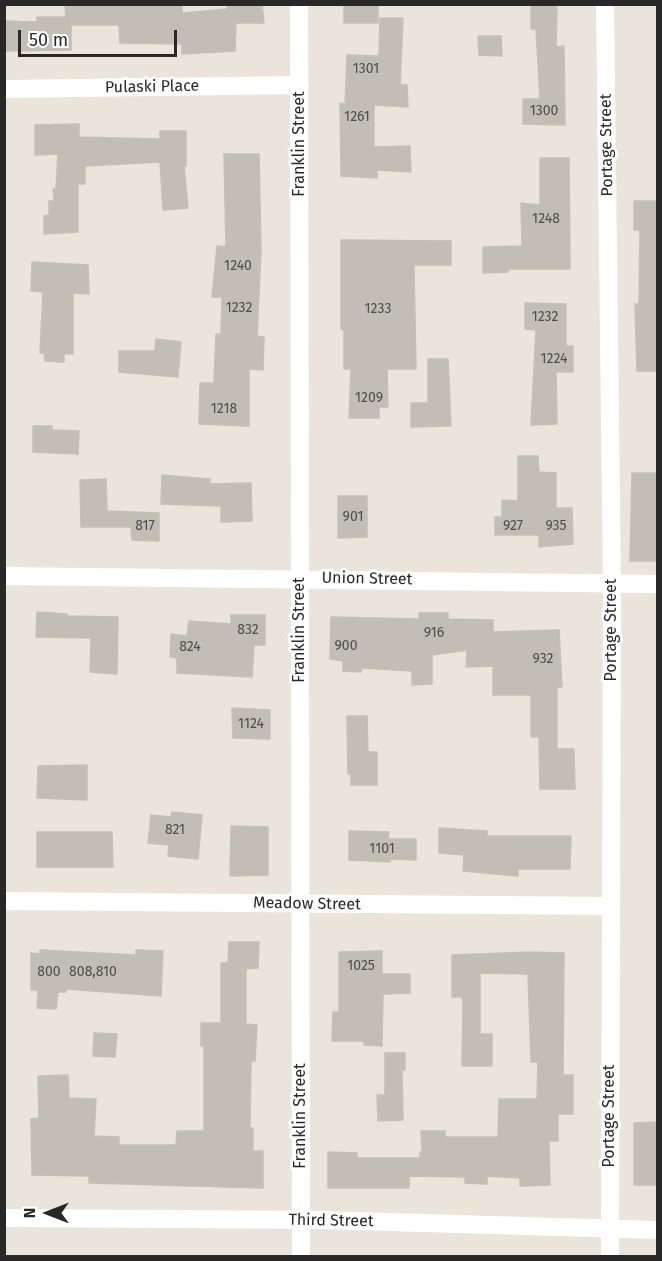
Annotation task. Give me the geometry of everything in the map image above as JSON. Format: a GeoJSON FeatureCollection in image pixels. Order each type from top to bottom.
{"type":"FeatureCollection","features":[{"type":"Feature","properties":{"kind":"street","name":"Franklin Street"},"geometry":{"type":"LineString","coordinates":[[299,4],[302,1257]]}},
{"type":"Feature","properties":{"kind":"street","name":"Portage Street"},"geometry":{"type":"LineString","coordinates":[[605,4],[612,583],[610,1257]]}},
{"type":"Feature","properties":{"kind":"street","name":"Pulaski Place"},"geometry":{"type":"LineString","coordinates":[[4,89],[300,84]]}},
{"type":"Feature","properties":{"kind":"street","name":"Union Street"},"geometry":{"type":"LineString","coordinates":[[4,576],[657,584]]}},
{"type":"Feature","properties":{"kind":"street","name":"Meadow Street"},"geometry":{"type":"LineString","coordinates":[[4,901],[610,906]]}},
{"type":"Feature","properties":{"kind":"street","name":"Third Street"},"geometry":{"type":"LineString","coordinates":[[4,1218],[301,1220],[657,1230]]}},
{"type":"Feature","properties":{"kind":"building"},"geometry":{"type":"Polygon","coordinates":[[[65,4],[182,4],[182,13],[227,9],[227,4],[262,4],[264,23],[236,23],[235,51],[182,54],[182,44],[120,43],[119,25],[71,25],[71,50],[4,51],[4,21],[37,22],[37,17],[66,17],[65,4]]]}},
{"type":"Feature","properties":{"kind":"building"},"geometry":{"type":"Polygon","coordinates":[[[344,4],[378,4],[378,23],[344,23],[344,4]]]}},
{"type":"Feature","properties":{"kind":"building"},"geometry":{"type":"Polygon","coordinates":[[[531,6],[557,7],[556,47],[564,46],[565,125],[523,124],[523,99],[540,99],[536,29],[531,29],[531,6]]]}},
{"type":"Feature","properties":{"kind":"building"},"geometry":{"type":"Polygon","coordinates":[[[380,18],[403,18],[400,85],[407,85],[408,107],[374,105],[374,147],[410,146],[411,172],[377,170],[377,178],[341,176],[340,103],[345,104],[347,55],[379,56],[380,18]]]}},
{"type":"Feature","properties":{"kind":"building"},"geometry":{"type":"Polygon","coordinates":[[[478,36],[501,36],[502,56],[479,55],[478,36]]]}},
{"type":"Feature","properties":{"kind":"building"},"geometry":{"type":"Polygon","coordinates":[[[79,124],[79,137],[160,139],[160,131],[186,131],[186,166],[184,166],[188,208],[163,210],[160,162],[85,166],[85,184],[78,184],[78,232],[44,234],[44,216],[49,215],[49,201],[54,201],[53,189],[56,189],[58,154],[35,155],[35,125],[79,124]]]}},
{"type":"Feature","properties":{"kind":"building"},"geometry":{"type":"Polygon","coordinates":[[[224,154],[259,154],[261,251],[257,336],[264,337],[263,370],[249,369],[249,426],[199,424],[200,383],[214,383],[216,334],[221,334],[222,297],[212,297],[217,246],[226,247],[224,154]]]}},
{"type":"Feature","properties":{"kind":"building"},"geometry":{"type":"Polygon","coordinates":[[[540,158],[569,158],[570,269],[508,269],[508,272],[483,273],[483,247],[522,246],[521,203],[540,205],[540,158]]]}},
{"type":"Feature","properties":{"kind":"building"},"geometry":{"type":"Polygon","coordinates":[[[634,201],[657,201],[657,371],[637,371],[635,304],[639,304],[640,230],[634,230],[634,201]]]}},
{"type":"Feature","properties":{"kind":"building"},"geometry":{"type":"Polygon","coordinates":[[[341,240],[451,241],[451,265],[414,265],[416,369],[387,369],[388,407],[379,407],[379,418],[349,418],[351,369],[344,369],[344,330],[341,329],[341,240]]]}},
{"type":"Feature","properties":{"kind":"building"},"geometry":{"type":"Polygon","coordinates":[[[32,262],[88,265],[89,294],[73,293],[73,354],[64,354],[64,362],[45,361],[44,353],[40,353],[43,292],[31,291],[32,262]]]}},
{"type":"Feature","properties":{"kind":"building"},"geometry":{"type":"Polygon","coordinates":[[[525,303],[566,304],[566,346],[573,346],[573,372],[556,372],[557,424],[531,425],[536,330],[525,329],[525,303]]]}},
{"type":"Feature","properties":{"kind":"building"},"geometry":{"type":"Polygon","coordinates":[[[156,339],[181,342],[178,377],[119,372],[119,351],[155,351],[156,339]]]}},
{"type":"Feature","properties":{"kind":"building"},"geometry":{"type":"Polygon","coordinates":[[[428,359],[448,359],[451,426],[411,427],[411,403],[428,403],[428,359]]]}},
{"type":"Feature","properties":{"kind":"building"},"geometry":{"type":"Polygon","coordinates":[[[33,426],[52,426],[52,430],[79,431],[78,454],[33,452],[33,426]]]}},
{"type":"Feature","properties":{"kind":"building"},"geometry":{"type":"Polygon","coordinates":[[[518,456],[538,456],[539,472],[556,473],[556,508],[572,508],[573,544],[539,547],[539,535],[495,535],[495,517],[502,517],[502,500],[518,501],[518,456]]]}},
{"type":"Feature","properties":{"kind":"building"},"geometry":{"type":"Polygon","coordinates":[[[632,473],[657,473],[657,561],[630,561],[632,473]]]}},
{"type":"Feature","properties":{"kind":"building"},"geometry":{"type":"Polygon","coordinates":[[[162,475],[210,479],[210,484],[251,483],[252,521],[221,522],[221,506],[161,504],[162,475]]]}},
{"type":"Feature","properties":{"kind":"building"},"geometry":{"type":"Polygon","coordinates":[[[106,479],[107,511],[159,513],[159,541],[132,540],[131,527],[81,527],[80,480],[106,479]]]}},
{"type":"Feature","properties":{"kind":"building"},"geometry":{"type":"Polygon","coordinates":[[[338,496],[367,496],[367,537],[338,538],[338,496]]]}},
{"type":"Feature","properties":{"kind":"building"},"geometry":{"type":"Polygon","coordinates":[[[37,612],[67,614],[67,616],[118,617],[117,674],[90,672],[91,638],[36,637],[37,612]]]}},
{"type":"Feature","properties":{"kind":"building"},"geometry":{"type":"Polygon","coordinates":[[[419,613],[448,613],[448,619],[493,620],[493,632],[559,630],[562,687],[557,687],[557,749],[574,749],[575,789],[540,789],[539,737],[531,737],[531,695],[493,695],[493,666],[466,667],[467,650],[432,655],[432,684],[412,685],[412,671],[362,668],[361,672],[343,671],[343,661],[330,659],[331,617],[419,619],[419,613]]]}},
{"type":"Feature","properties":{"kind":"building"},"geometry":{"type":"Polygon","coordinates":[[[231,615],[265,615],[265,645],[254,645],[252,677],[177,673],[177,658],[170,657],[171,634],[187,636],[189,621],[231,624],[231,615]]]}},
{"type":"Feature","properties":{"kind":"building"},"geometry":{"type":"Polygon","coordinates":[[[232,708],[270,710],[270,739],[233,738],[232,708]]]}},
{"type":"Feature","properties":{"kind":"building"},"geometry":{"type":"Polygon","coordinates":[[[347,716],[367,716],[368,752],[377,752],[377,785],[351,785],[351,774],[348,774],[347,716]]]}},
{"type":"Feature","properties":{"kind":"building"},"geometry":{"type":"Polygon","coordinates":[[[87,765],[87,800],[37,798],[38,766],[87,765]]]}},
{"type":"Feature","properties":{"kind":"building"},"geometry":{"type":"Polygon","coordinates":[[[172,812],[202,815],[198,859],[168,856],[169,845],[148,843],[151,815],[171,817],[172,812]]]}},
{"type":"Feature","properties":{"kind":"building"},"geometry":{"type":"Polygon","coordinates":[[[231,826],[268,827],[268,875],[230,876],[231,826]]]}},
{"type":"Feature","properties":{"kind":"building"},"geometry":{"type":"Polygon","coordinates":[[[439,828],[487,831],[487,836],[571,836],[570,869],[518,869],[518,876],[463,871],[464,855],[439,853],[439,828]]]}},
{"type":"Feature","properties":{"kind":"building"},"geometry":{"type":"Polygon","coordinates":[[[349,831],[389,832],[388,839],[416,839],[416,860],[390,859],[390,862],[349,860],[349,831]]]}},
{"type":"Feature","properties":{"kind":"building"},"geometry":{"type":"Polygon","coordinates":[[[37,832],[112,832],[113,867],[37,867],[37,832]]]}},
{"type":"Feature","properties":{"kind":"building"},"geometry":{"type":"Polygon","coordinates":[[[229,942],[259,942],[258,968],[246,969],[246,1024],[257,1025],[255,1061],[251,1061],[250,1128],[253,1128],[253,1151],[263,1151],[263,1188],[89,1183],[89,1176],[32,1175],[31,1119],[39,1118],[38,1076],[68,1075],[69,1098],[96,1099],[94,1136],[119,1137],[119,1145],[176,1145],[177,1131],[204,1131],[204,1046],[201,1046],[201,1023],[221,1023],[221,963],[228,963],[229,942]]]}},
{"type":"Feature","properties":{"kind":"building"},"geometry":{"type":"Polygon","coordinates":[[[40,950],[136,955],[136,950],[163,951],[161,996],[66,989],[66,992],[58,992],[56,1009],[37,1008],[38,990],[31,990],[31,953],[40,954],[40,950]]]}},
{"type":"Feature","properties":{"kind":"building"},"geometry":{"type":"Polygon","coordinates":[[[382,951],[382,974],[410,974],[410,993],[383,994],[382,1046],[364,1045],[364,1041],[332,1041],[333,1012],[339,1012],[339,952],[382,951]]]}},
{"type":"Feature","properties":{"kind":"building"},"geometry":{"type":"Polygon","coordinates":[[[564,953],[563,1075],[573,1075],[573,1114],[558,1114],[558,1141],[549,1141],[550,1185],[520,1186],[520,1178],[487,1176],[487,1184],[465,1183],[465,1177],[409,1176],[409,1188],[328,1188],[328,1152],[357,1153],[357,1158],[420,1158],[421,1131],[445,1131],[445,1137],[498,1137],[499,1099],[537,1099],[538,1062],[531,1062],[528,974],[480,973],[480,1034],[492,1034],[492,1066],[462,1066],[463,1003],[462,997],[452,997],[452,955],[564,953]]]}},
{"type":"Feature","properties":{"kind":"building"},"geometry":{"type":"Polygon","coordinates":[[[94,1033],[117,1034],[115,1057],[93,1056],[94,1033]]]}},
{"type":"Feature","properties":{"kind":"building"},"geometry":{"type":"Polygon","coordinates":[[[385,1053],[405,1053],[405,1070],[402,1070],[403,1120],[378,1121],[377,1095],[385,1095],[385,1053]]]}},
{"type":"Feature","properties":{"kind":"building"},"geometry":{"type":"Polygon","coordinates":[[[657,1122],[657,1185],[634,1185],[634,1123],[657,1122]]]}}]}
